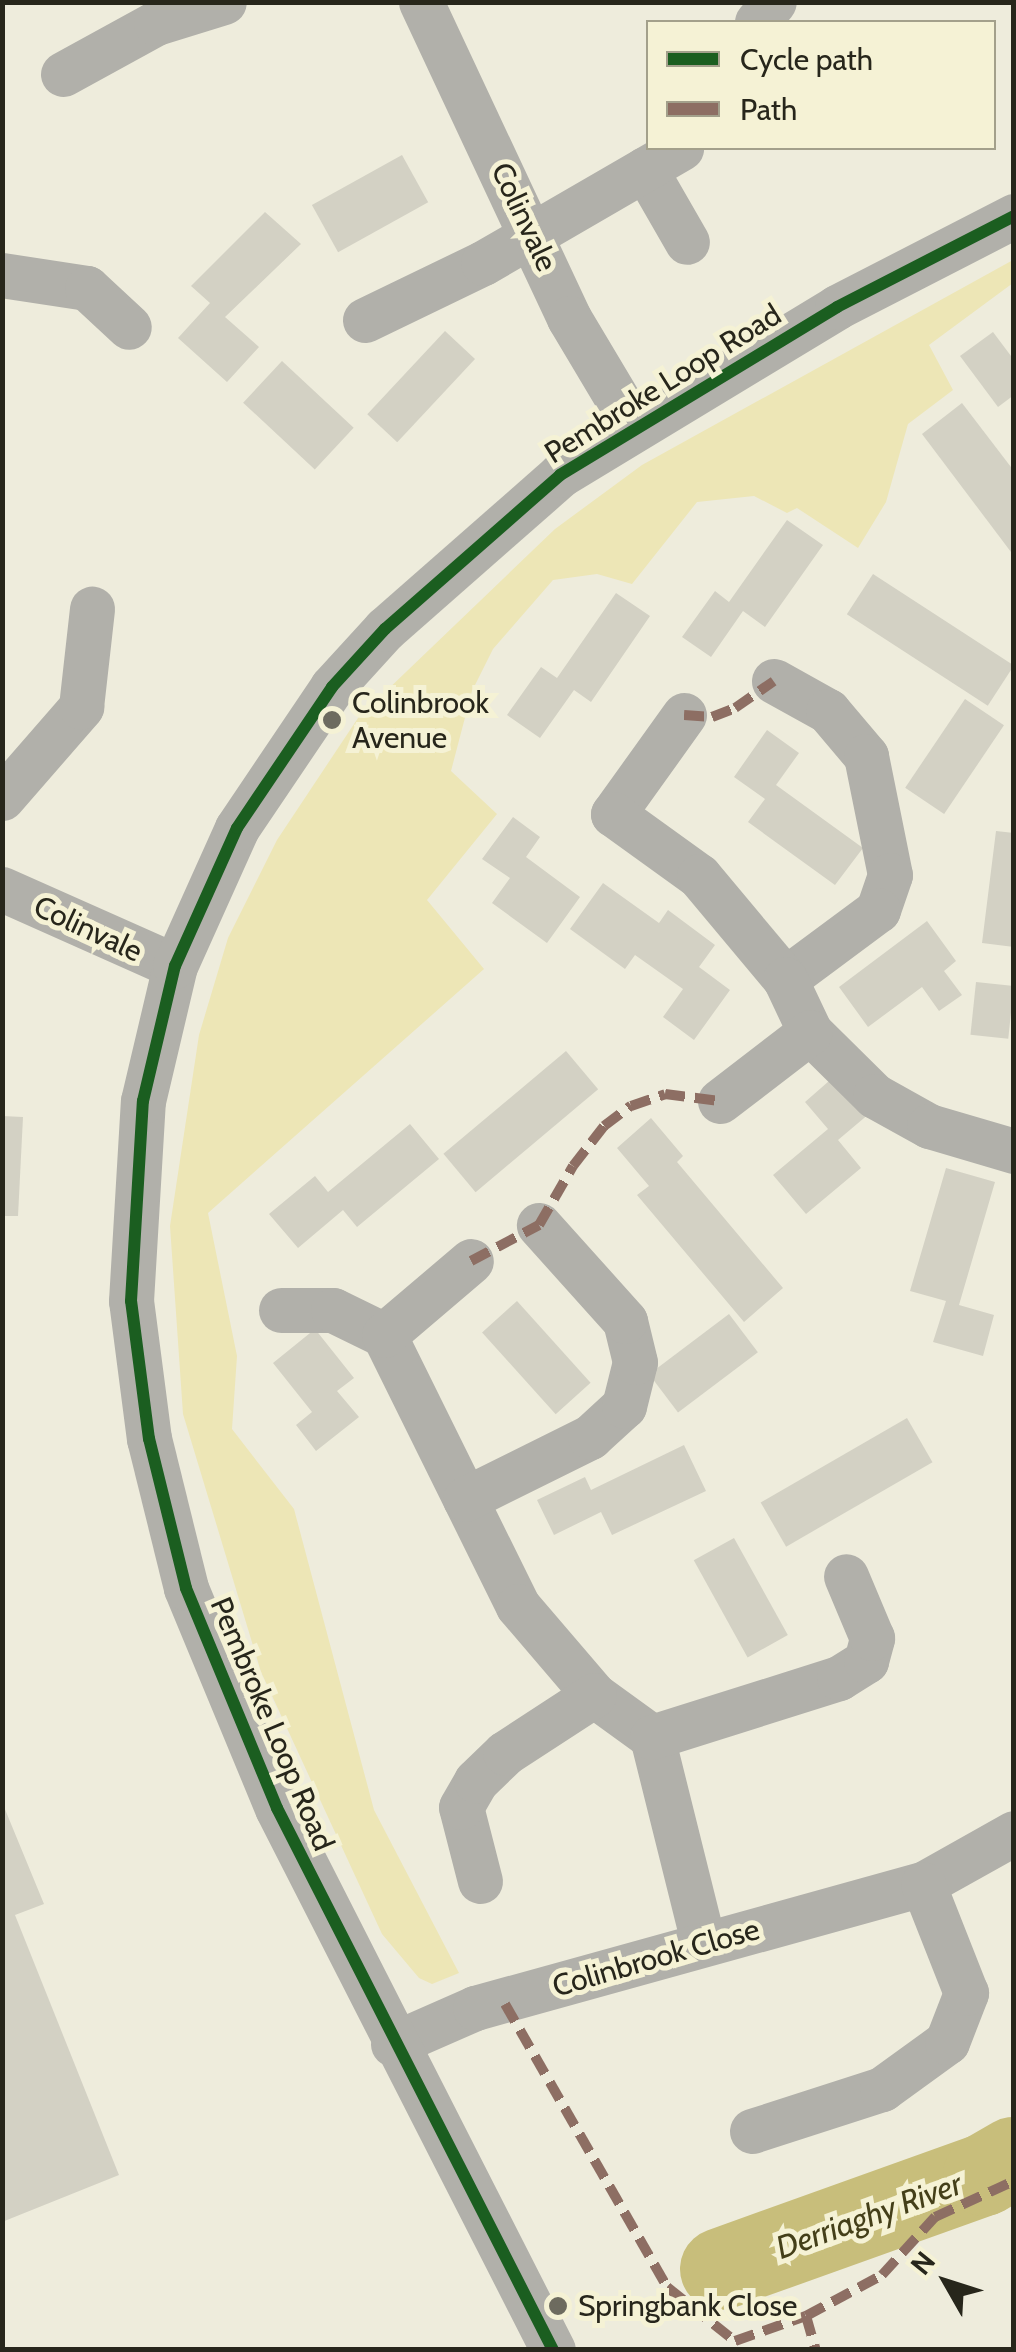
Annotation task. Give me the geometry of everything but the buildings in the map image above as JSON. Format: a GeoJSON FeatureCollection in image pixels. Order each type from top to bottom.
{"type":"FeatureCollection","features":[{"type":"Feature","properties":{"kind":"street"},"geometry":{"type":"LineString","coordinates":[[63,74],[156,23],[224,2]]}},
{"type":"Feature","properties":{"kind":"street","name":"Colinvale"},"geometry":{"type":"LineString","coordinates":[[421,2],[534,234],[569,318],[634,427]]}},
{"type":"Feature","properties":{"kind":"street"},"geometry":{"type":"LineString","coordinates":[[364,320],[534,234],[663,158],[686,242]]}},
{"type":"Feature","properties":{"kind":"street","name":"Pembroke Loop Road"},"geometry":{"type":"LineString","coordinates":[[552,2350],[393,2044],[211,1658],[149,1439],[131,1301],[132,1197],[143,1102],[176,966],[237,828],[332,686],[472,546],[560,475],[837,306],[1014,216]]}},
{"type":"Feature","properties":{"kind":"street"},"geometry":{"type":"LineString","coordinates":[[2,275],[87,288],[129,327]]}},
{"type":"Feature","properties":{"kind":"street"},"geometry":{"type":"LineString","coordinates":[[2,798],[81,707],[92,609]]}},
{"type":"Feature","properties":{"kind":"street"},"geometry":{"type":"LineString","coordinates":[[774,681],[828,711],[866,756],[890,875],[878,910],[785,979]]}},
{"type":"Feature","properties":{"kind":"street"},"geometry":{"type":"LineString","coordinates":[[684,715],[613,814],[698,876],[785,979],[810,1032],[874,1096],[929,1126],[1014,1151]]}},
{"type":"Feature","properties":{"kind":"street","name":"Colinvale"},"geometry":{"type":"LineString","coordinates":[[2,889],[176,966]]}},
{"type":"Feature","properties":{"kind":"street"},"geometry":{"type":"LineString","coordinates":[[720,1101],[810,1032]]}},
{"type":"Feature","properties":{"kind":"street"},"geometry":{"type":"LineString","coordinates":[[465,1499],[590,1437],[624,1406],[628,1392],[636,1362],[625,1321],[539,1225]]}},
{"type":"Feature","properties":{"kind":"street"},"geometry":{"type":"LineString","coordinates":[[384,1335],[470,1262]]}},
{"type":"Feature","properties":{"kind":"street"},"geometry":{"type":"LineString","coordinates":[[281,1310],[333,1310],[384,1335],[518,1606],[594,1695],[652,1736],[704,1941]]}},
{"type":"Feature","properties":{"kind":"street"},"geometry":{"type":"LineString","coordinates":[[652,1736],[839,1678],[866,1661],[872,1638],[846,1576]]}},
{"type":"Feature","properties":{"kind":"street"},"geometry":{"type":"LineString","coordinates":[[480,1881],[461,1807],[476,1782],[505,1753],[594,1695]]}},
{"type":"Feature","properties":{"kind":"street","name":"Colinbrook Close"},"geometry":{"type":"LineString","coordinates":[[393,2044],[475,2008],[704,1941],[923,1884],[1014,1833]]}},
{"type":"Feature","properties":{"kind":"street"},"geometry":{"type":"LineString","coordinates":[[752,2131],[882,2089],[947,2042],[966,1993],[923,1884]]}},
{"type":"Feature","properties":{"kind":"shaded area"},"geometry":{"type":"Polygon","coordinates":[[[1013,260],[1013,283],[929,345],[953,390],[908,424],[886,502],[858,548],[797,508],[787,513],[754,496],[697,502],[632,584],[597,574],[553,580],[493,649],[472,691],[451,771],[497,814],[427,900],[484,969],[208,1213],[237,1356],[232,1429],[294,1509],[374,1810],[459,1973],[432,1984],[419,1978],[382,1934],[261,1672],[183,1414],[170,1226],[199,1035],[228,938],[277,840],[358,718],[555,529],[642,465],[1013,260]]]}},
{"type":"Feature","properties":{"kind":"waterway","name":"Derriaghy River"},"geometry":{"type":"LineString","coordinates":[[721,2269],[984,2175],[1014,2158]]}},
{"type":"Feature","properties":{"kind":"marked path"},"geometry":{"type":"LineString","coordinates":[[684,715],[712,717],[735,708],[774,681]]}},
{"type":"Feature","properties":{"kind":"marked path"},"geometry":{"type":"LineString","coordinates":[[471,1261],[539,1225],[573,1166],[604,1126],[631,1106],[665,1094],[720,1101]]}},
{"type":"Feature","properties":{"kind":"marked path"},"geometry":{"type":"LineString","coordinates":[[505,2004],[667,2287],[735,2341],[806,2316],[882,2275],[935,2217],[1014,2181]]}},
{"type":"Feature","properties":{"kind":"marked path"},"geometry":{"type":"LineString","coordinates":[[806,2316],[816,2350]]}},
{"type":"Feature","properties":{"kind":"cycle path"},"geometry":{"type":"LineString","coordinates":[[553,2350],[277,1808],[186,1588],[149,1439],[131,1301],[143,1101],[175,966],[237,828],[332,687],[385,629],[560,475],[837,307],[1014,216]]}},
{"type":"Feature","properties":{"kind":"place","name":"Colinbrook Avenue"},"geometry":{"type":"Point","coordinates":[332,720]}},
{"type":"Feature","properties":{"kind":"place","name":"Springbank Close"},"geometry":{"type":"Point","coordinates":[558,2306]}}]}
